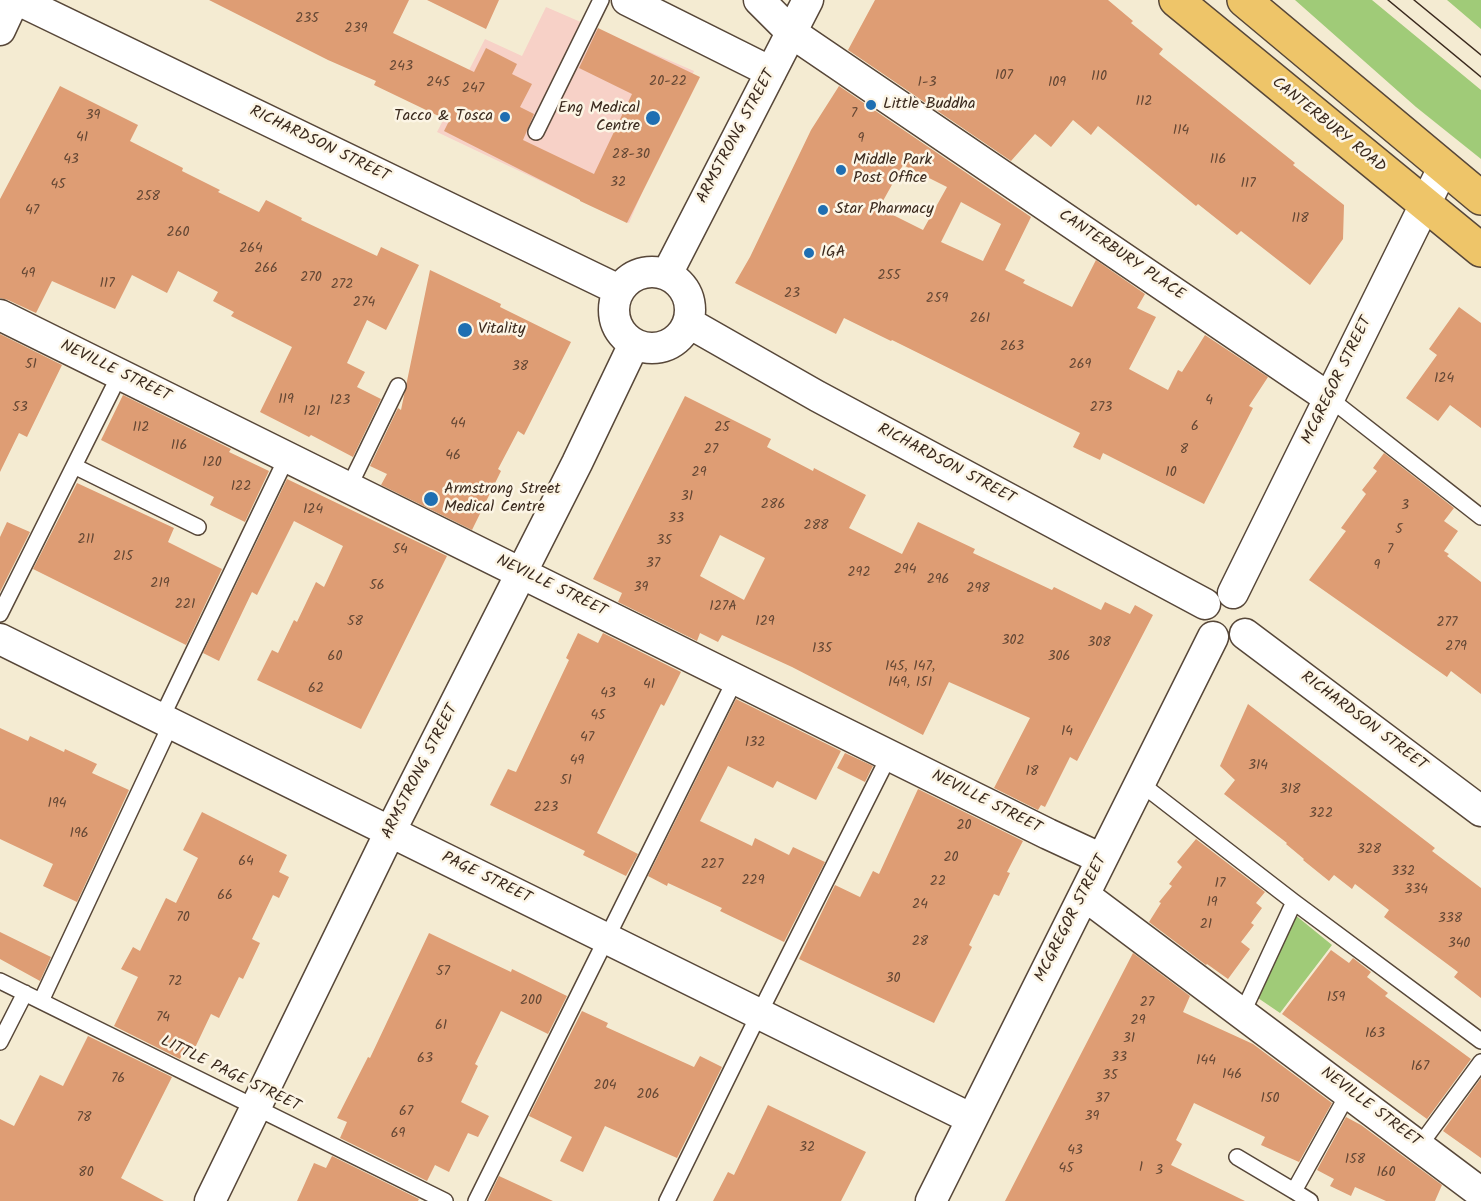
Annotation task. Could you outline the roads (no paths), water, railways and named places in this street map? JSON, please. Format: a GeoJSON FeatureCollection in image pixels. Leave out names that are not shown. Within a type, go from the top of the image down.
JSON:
{"type":"FeatureCollection","features":[{"type":"Feature","properties":{"kind":"main road","name":"CANTERBURY ROAD"},"geometry":{"type":"LineString","coordinates":[[1176,0],[1481,250]]}},
{"type":"Feature","properties":{"kind":"main road"},"geometry":{"type":"LineString","coordinates":[[1244,0],[1481,198]]}},
{"type":"Feature","properties":{"kind":"street"},"geometry":{"type":"LineString","coordinates":[[0,30],[16,0]]}},
{"type":"Feature","properties":{"kind":"street","name":"RICHARDSON STREET"},"geometry":{"type":"LineString","coordinates":[[16,0],[619,290]]}},
{"type":"Feature","properties":{"kind":"street"},"geometry":{"type":"LineString","coordinates":[[627,0],[771,72]]}},
{"type":"Feature","properties":{"kind":"street","name":"CANTERBURY PLACE"},"geometry":{"type":"LineString","coordinates":[[759,0],[792,33],[1329,398]]}},
{"type":"Feature","properties":{"kind":"street","name":"ARMSTRONG STREET"},"geometry":{"type":"LineString","coordinates":[[667,274],[808,0]]}},
{"type":"Feature","properties":{"kind":"street","name":"MCGREGOR STREET"},"geometry":{"type":"LineString","coordinates":[[1233,593],[1443,168]]}},
{"type":"Feature","properties":{"kind":"street"},"geometry":{"type":"LineString","coordinates":[[645,272],[667,274],[677,280],[690,300],[689,323],[682,335],[672,343],[660,348],[646,348],[624,337],[617,327],[614,315],[614,302],[619,290],[635,276],[645,272]]}},
{"type":"Feature","properties":{"kind":"street","name":"NEVILLE STREET"},"geometry":{"type":"LineString","coordinates":[[0,315],[1102,859]]}},
{"type":"Feature","properties":{"kind":"street","name":"RICHARDSON STREET"},"geometry":{"type":"LineString","coordinates":[[689,323],[818,396],[1205,604]]}},
{"type":"Feature","properties":{"kind":"street","name":"ARMSTRONG STREET"},"geometry":{"type":"LineString","coordinates":[[210,1201],[390,832],[522,573],[634,344]]}},
{"type":"Feature","properties":{"kind":"street"},"geometry":{"type":"LineString","coordinates":[[1233,593],[1240,596],[1250,610],[1251,622],[1245,634],[1230,641],[1222,641],[1206,632],[1202,620],[1205,604],[1216,594],[1233,593]]}},
{"type":"Feature","properties":{"kind":"street","name":"RICHARDSON STREET"},"geometry":{"type":"LineString","coordinates":[[1245,634],[1481,811]]}},
{"type":"Feature","properties":{"kind":"street","name":"MCGREGOR STREET"},"geometry":{"type":"LineString","coordinates":[[931,1201],[1213,637]]}},
{"type":"Feature","properties":{"kind":"street","name":"PAGE STREET"},"geometry":{"type":"LineString","coordinates":[[0,639],[972,1119]]}},
{"type":"Feature","properties":{"kind":"street","name":"NEVILLE STREET"},"geometry":{"type":"LineString","coordinates":[[1084,895],[1481,1193]]}},
{"type":"Feature","properties":{"kind":"lane"},"geometry":{"type":"LineString","coordinates":[[536,132],[601,0]]}},
{"type":"Feature","properties":{"kind":"lane"},"geometry":{"type":"LineString","coordinates":[[0,614],[120,374]]}},
{"type":"Feature","properties":{"kind":"lane"},"geometry":{"type":"LineString","coordinates":[[348,487],[398,386]]}},
{"type":"Feature","properties":{"kind":"lane","name":"CANTERBURY PLACE"},"geometry":{"type":"LineString","coordinates":[[1329,398],[1481,517]]}},
{"type":"Feature","properties":{"kind":"lane"},"geometry":{"type":"LineString","coordinates":[[41,1001],[287,457]]}},
{"type":"Feature","properties":{"kind":"lane"},"geometry":{"type":"LineString","coordinates":[[74,466],[198,527]]}},
{"type":"Feature","properties":{"kind":"lane"},"geometry":{"type":"LineString","coordinates":[[476,1201],[736,678]]}},
{"type":"Feature","properties":{"kind":"lane"},"geometry":{"type":"LineString","coordinates":[[667,1201],[890,754]]}},
{"type":"Feature","properties":{"kind":"lane"},"geometry":{"type":"LineString","coordinates":[[1140,783],[1294,902],[1481,1041]]}},
{"type":"Feature","properties":{"kind":"lane"},"geometry":{"type":"LineString","coordinates":[[1242,1014],[1294,902]]}},
{"type":"Feature","properties":{"kind":"lane","name":"LITTLE PAGE STREET"},"geometry":{"type":"LineString","coordinates":[[0,981],[445,1201]]}},
{"type":"Feature","properties":{"kind":"lane"},"geometry":{"type":"LineString","coordinates":[[0,1042],[25,993]]}},
{"type":"Feature","properties":{"kind":"lane"},"geometry":{"type":"LineString","coordinates":[[1420,1145],[1481,1062]]}},
{"type":"Feature","properties":{"kind":"lane"},"geometry":{"type":"LineString","coordinates":[[1294,1191],[1349,1092]]}},
{"type":"Feature","properties":{"kind":"lane"},"geometry":{"type":"LineString","coordinates":[[1237,1157],[1310,1201]]}},
{"type":"Feature","properties":{"kind":"tram line"},"geometry":{"type":"LineString","coordinates":[[1388,0],[1481,77]]}},
{"type":"Feature","properties":{"kind":"tram line"},"geometry":{"type":"LineString","coordinates":[[1414,0],[1481,55]]}},
{"type":"Feature","properties":{"kind":"place","name":"Little Buddha"},"geometry":{"type":"Point","coordinates":[871,105]}},
{"type":"Feature","properties":{"kind":"place","name":"Tacco & Tosca"},"geometry":{"type":"Point","coordinates":[505,117]}},
{"type":"Feature","properties":{"kind":"place","name":"Eng Medical Centre"},"geometry":{"type":"Point","coordinates":[653,118]}},
{"type":"Feature","properties":{"kind":"place","name":"Middle Park Post Office"},"geometry":{"type":"Point","coordinates":[841,170]}},
{"type":"Feature","properties":{"kind":"place","name":"Star Pharmacy"},"geometry":{"type":"Point","coordinates":[823,210]}},
{"type":"Feature","properties":{"kind":"place","name":"IGA"},"geometry":{"type":"Point","coordinates":[809,253]}},
{"type":"Feature","properties":{"kind":"place","name":"Vitality"},"geometry":{"type":"Point","coordinates":[465,330]}},
{"type":"Feature","properties":{"kind":"place","name":"Armstrong Street Medical Centre"},"geometry":{"type":"Point","coordinates":[431,499]}}]}
